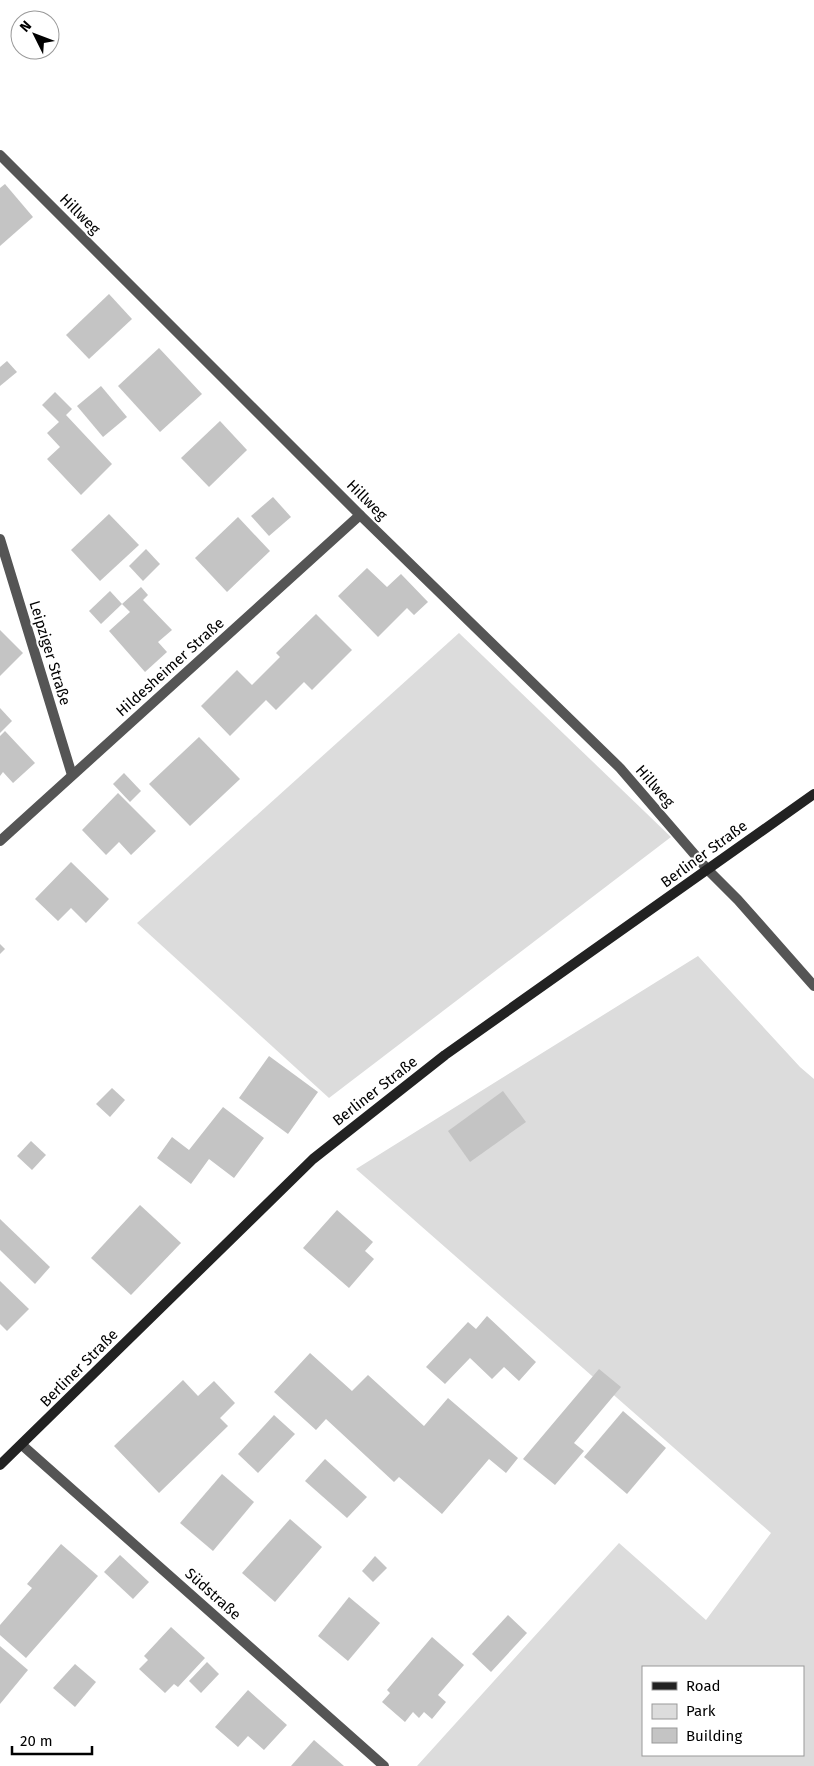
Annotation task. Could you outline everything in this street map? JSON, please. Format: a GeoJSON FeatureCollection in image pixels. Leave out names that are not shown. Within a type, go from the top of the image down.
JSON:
{"type":"FeatureCollection","features":[{"type":"Feature","properties":{"kind":"main road","name":"Berliner Straße"},"geometry":{"type":"LineString","coordinates":[[0,1465],[313,1159],[445,1055],[814,794]]}},
{"type":"Feature","properties":{"kind":"street","name":"Hillweg"},"geometry":{"type":"LineString","coordinates":[[0,155],[360,515],[620,768],[708,870],[738,900],[814,986]]}},
{"type":"Feature","properties":{"kind":"street","name":"Hildesheimer Straße"},"geometry":{"type":"LineString","coordinates":[[0,841],[360,515]]}},
{"type":"Feature","properties":{"kind":"street","name":"Leipziger Straße"},"geometry":{"type":"LineString","coordinates":[[0,539],[72,775]]}},
{"type":"Feature","properties":{"kind":"street","name":"Südstraße"},"geometry":{"type":"LineString","coordinates":[[22,1445],[384,1766]]}},
{"type":"Feature","properties":{"kind":"green space"},"geometry":{"type":"Polygon","coordinates":[[[459,633],[671,837],[329,1098],[137,923],[459,633]]]}},
{"type":"Feature","properties":{"kind":"green space"},"geometry":{"type":"Polygon","coordinates":[[[698,956],[800,1067],[814,1079],[814,1766],[417,1766],[619,1543],[706,1620],[771,1533],[356,1169],[698,956]]]}},
{"type":"Feature","properties":{"kind":"building"},"geometry":{"type":"Polygon","coordinates":[[[5,184],[33,217],[0,246],[0,188],[5,184]]]}},
{"type":"Feature","properties":{"kind":"building"},"geometry":{"type":"Polygon","coordinates":[[[109,294],[132,319],[89,359],[66,335],[109,294]]]}},
{"type":"Feature","properties":{"kind":"building"},"geometry":{"type":"Polygon","coordinates":[[[159,348],[202,394],[160,432],[118,386],[159,348]]]}},
{"type":"Feature","properties":{"kind":"building"},"geometry":{"type":"Polygon","coordinates":[[[7,361],[17,372],[0,386],[0,367],[7,361]]]}},
{"type":"Feature","properties":{"kind":"building"},"geometry":{"type":"Polygon","coordinates":[[[101,386],[127,417],[103,437],[77,406],[101,386]]]}},
{"type":"Feature","properties":{"kind":"building"},"geometry":{"type":"Polygon","coordinates":[[[55,392],[72,409],[66,415],[112,464],[81,495],[47,459],[60,447],[47,433],[59,422],[42,405],[55,392]]]}},
{"type":"Feature","properties":{"kind":"building"},"geometry":{"type":"Polygon","coordinates":[[[220,421],[247,450],[209,487],[181,458],[220,421]]]}},
{"type":"Feature","properties":{"kind":"building"},"geometry":{"type":"Polygon","coordinates":[[[273,497],[291,517],[269,536],[251,516],[273,497]]]}},
{"type":"Feature","properties":{"kind":"building"},"geometry":{"type":"Polygon","coordinates":[[[109,514],[139,545],[100,581],[71,550],[109,514]]]}},
{"type":"Feature","properties":{"kind":"building"},"geometry":{"type":"Polygon","coordinates":[[[238,517],[270,551],[227,592],[195,558],[238,517]]]}},
{"type":"Feature","properties":{"kind":"building"},"geometry":{"type":"Polygon","coordinates":[[[146,549],[160,564],[143,581],[129,566],[146,549]]]}},
{"type":"Feature","properties":{"kind":"building"},"geometry":{"type":"Polygon","coordinates":[[[367,568],[387,587],[401,574],[428,602],[414,615],[407,608],[378,637],[338,596],[367,568]]]}},
{"type":"Feature","properties":{"kind":"building"},"geometry":{"type":"Polygon","coordinates":[[[141,587],[148,595],[143,600],[172,630],[158,642],[167,652],[145,672],[109,631],[130,612],[122,604],[141,587]]]}},
{"type":"Feature","properties":{"kind":"building"},"geometry":{"type":"Polygon","coordinates":[[[110,591],[122,604],[101,624],[89,611],[110,591]]]}},
{"type":"Feature","properties":{"kind":"building"},"geometry":{"type":"Polygon","coordinates":[[[316,614],[352,650],[312,690],[304,682],[276,710],[266,700],[230,736],[201,706],[237,670],[252,685],[280,657],[276,653],[316,614]]]}},
{"type":"Feature","properties":{"kind":"building"},"geometry":{"type":"Polygon","coordinates":[[[0,630],[23,653],[0,676],[0,630]]]}},
{"type":"Feature","properties":{"kind":"building"},"geometry":{"type":"Polygon","coordinates":[[[0,708],[12,721],[0,733],[0,708]]]}},
{"type":"Feature","properties":{"kind":"building"},"geometry":{"type":"Polygon","coordinates":[[[5,731],[35,763],[13,783],[3,772],[0,776],[0,736],[5,731]]]}},
{"type":"Feature","properties":{"kind":"building"},"geometry":{"type":"Polygon","coordinates":[[[199,737],[240,779],[190,826],[149,784],[199,737]]]}},
{"type":"Feature","properties":{"kind":"building"},"geometry":{"type":"Polygon","coordinates":[[[124,773],[141,791],[130,802],[113,784],[124,773]]]}},
{"type":"Feature","properties":{"kind":"building"},"geometry":{"type":"Polygon","coordinates":[[[118,793],[156,831],[131,855],[119,842],[106,855],[82,830],[118,793]]]}},
{"type":"Feature","properties":{"kind":"building"},"geometry":{"type":"Polygon","coordinates":[[[71,862],[109,899],[86,923],[71,908],[58,921],[35,899],[71,862]]]}},
{"type":"Feature","properties":{"kind":"building"},"geometry":{"type":"Polygon","coordinates":[[[0,944],[5,949],[0,954],[0,944]]]}},
{"type":"Feature","properties":{"kind":"building"},"geometry":{"type":"Polygon","coordinates":[[[269,1056],[318,1092],[288,1134],[239,1098],[269,1056]]]}},
{"type":"Feature","properties":{"kind":"building"},"geometry":{"type":"Polygon","coordinates":[[[112,1088],[125,1100],[110,1117],[96,1104],[112,1088]]]}},
{"type":"Feature","properties":{"kind":"building"},"geometry":{"type":"Polygon","coordinates":[[[503,1091],[526,1122],[470,1162],[448,1131],[503,1091]]]}},
{"type":"Feature","properties":{"kind":"building"},"geometry":{"type":"Polygon","coordinates":[[[223,1107],[264,1138],[234,1178],[209,1159],[191,1184],[157,1158],[172,1137],[189,1150],[223,1107]]]}},
{"type":"Feature","properties":{"kind":"building"},"geometry":{"type":"Polygon","coordinates":[[[31,1141],[46,1155],[32,1170],[17,1156],[31,1141]]]}},
{"type":"Feature","properties":{"kind":"building"},"geometry":{"type":"Polygon","coordinates":[[[140,1205],[181,1243],[131,1295],[91,1258],[140,1205]]]}},
{"type":"Feature","properties":{"kind":"building"},"geometry":{"type":"Polygon","coordinates":[[[337,1210],[373,1242],[365,1251],[374,1259],[349,1288],[303,1248],[337,1210]]]}},
{"type":"Feature","properties":{"kind":"building"},"geometry":{"type":"Polygon","coordinates":[[[0,1219],[50,1267],[35,1284],[0,1250],[0,1219]]]}},
{"type":"Feature","properties":{"kind":"building"},"geometry":{"type":"Polygon","coordinates":[[[0,1281],[29,1309],[7,1331],[0,1324],[0,1281]]]}},
{"type":"Feature","properties":{"kind":"building"},"geometry":{"type":"Polygon","coordinates":[[[487,1316],[536,1362],[519,1381],[504,1367],[492,1379],[470,1358],[445,1384],[426,1367],[468,1322],[476,1329],[487,1316]]]}},
{"type":"Feature","properties":{"kind":"building"},"geometry":{"type":"Polygon","coordinates":[[[310,1353],[352,1391],[368,1375],[424,1426],[448,1398],[518,1458],[506,1473],[489,1459],[442,1514],[399,1477],[394,1482],[326,1419],[316,1430],[274,1392],[310,1353]]]}},
{"type":"Feature","properties":{"kind":"building"},"geometry":{"type":"Polygon","coordinates":[[[599,1369],[621,1387],[574,1443],[584,1451],[555,1485],[523,1459],[599,1369]]]}},
{"type":"Feature","properties":{"kind":"building"},"geometry":{"type":"Polygon","coordinates":[[[183,1380],[198,1396],[214,1381],[235,1403],[220,1418],[228,1426],[159,1493],[114,1446],[183,1380]]]}},
{"type":"Feature","properties":{"kind":"building"},"geometry":{"type":"Polygon","coordinates":[[[623,1411],[666,1448],[627,1494],[584,1457],[623,1411]]]}},
{"type":"Feature","properties":{"kind":"building"},"geometry":{"type":"Polygon","coordinates":[[[274,1415],[295,1434],[258,1473],[238,1454],[274,1415]]]}},
{"type":"Feature","properties":{"kind":"building"},"geometry":{"type":"Polygon","coordinates":[[[325,1459],[367,1497],[347,1518],[305,1481],[325,1459]]]}},
{"type":"Feature","properties":{"kind":"building"},"geometry":{"type":"Polygon","coordinates":[[[222,1474],[254,1502],[213,1551],[180,1523],[222,1474]]]}},
{"type":"Feature","properties":{"kind":"building"},"geometry":{"type":"Polygon","coordinates":[[[290,1519],[322,1547],[275,1602],[242,1573],[290,1519]]]}},
{"type":"Feature","properties":{"kind":"building"},"geometry":{"type":"Polygon","coordinates":[[[61,1544],[98,1576],[26,1658],[0,1635],[0,1625],[32,1588],[27,1584],[61,1544]]]}},
{"type":"Feature","properties":{"kind":"building"},"geometry":{"type":"Polygon","coordinates":[[[120,1555],[149,1582],[133,1599],[104,1572],[120,1555]]]}},
{"type":"Feature","properties":{"kind":"building"},"geometry":{"type":"Polygon","coordinates":[[[375,1556],[387,1568],[373,1582],[362,1571],[375,1556]]]}},
{"type":"Feature","properties":{"kind":"building"},"geometry":{"type":"Polygon","coordinates":[[[349,1597],[380,1623],[348,1661],[318,1636],[349,1597]]]}},
{"type":"Feature","properties":{"kind":"building"},"geometry":{"type":"Polygon","coordinates":[[[508,1615],[527,1633],[491,1672],[472,1654],[508,1615]]]}},
{"type":"Feature","properties":{"kind":"building"},"geometry":{"type":"Polygon","coordinates":[[[171,1627],[205,1658],[178,1687],[174,1684],[165,1693],[139,1669],[148,1660],[144,1656],[171,1627]]]}},
{"type":"Feature","properties":{"kind":"building"},"geometry":{"type":"Polygon","coordinates":[[[432,1637],[464,1665],[438,1695],[446,1702],[432,1719],[424,1712],[419,1718],[413,1712],[405,1722],[382,1702],[390,1693],[387,1690],[432,1637]]]}},
{"type":"Feature","properties":{"kind":"building"},"geometry":{"type":"Polygon","coordinates":[[[0,1646],[28,1670],[0,1704],[0,1646]]]}},
{"type":"Feature","properties":{"kind":"building"},"geometry":{"type":"Polygon","coordinates":[[[207,1662],[219,1674],[201,1693],[189,1681],[207,1662]]]}},
{"type":"Feature","properties":{"kind":"building"},"geometry":{"type":"Polygon","coordinates":[[[75,1664],[96,1682],[75,1707],[53,1688],[75,1664]]]}},
{"type":"Feature","properties":{"kind":"building"},"geometry":{"type":"Polygon","coordinates":[[[248,1690],[287,1725],[264,1750],[248,1736],[238,1747],[215,1727],[248,1690]]]}},
{"type":"Feature","properties":{"kind":"building"},"geometry":{"type":"Polygon","coordinates":[[[314,1740],[344,1766],[291,1766],[314,1740]]]}}]}
